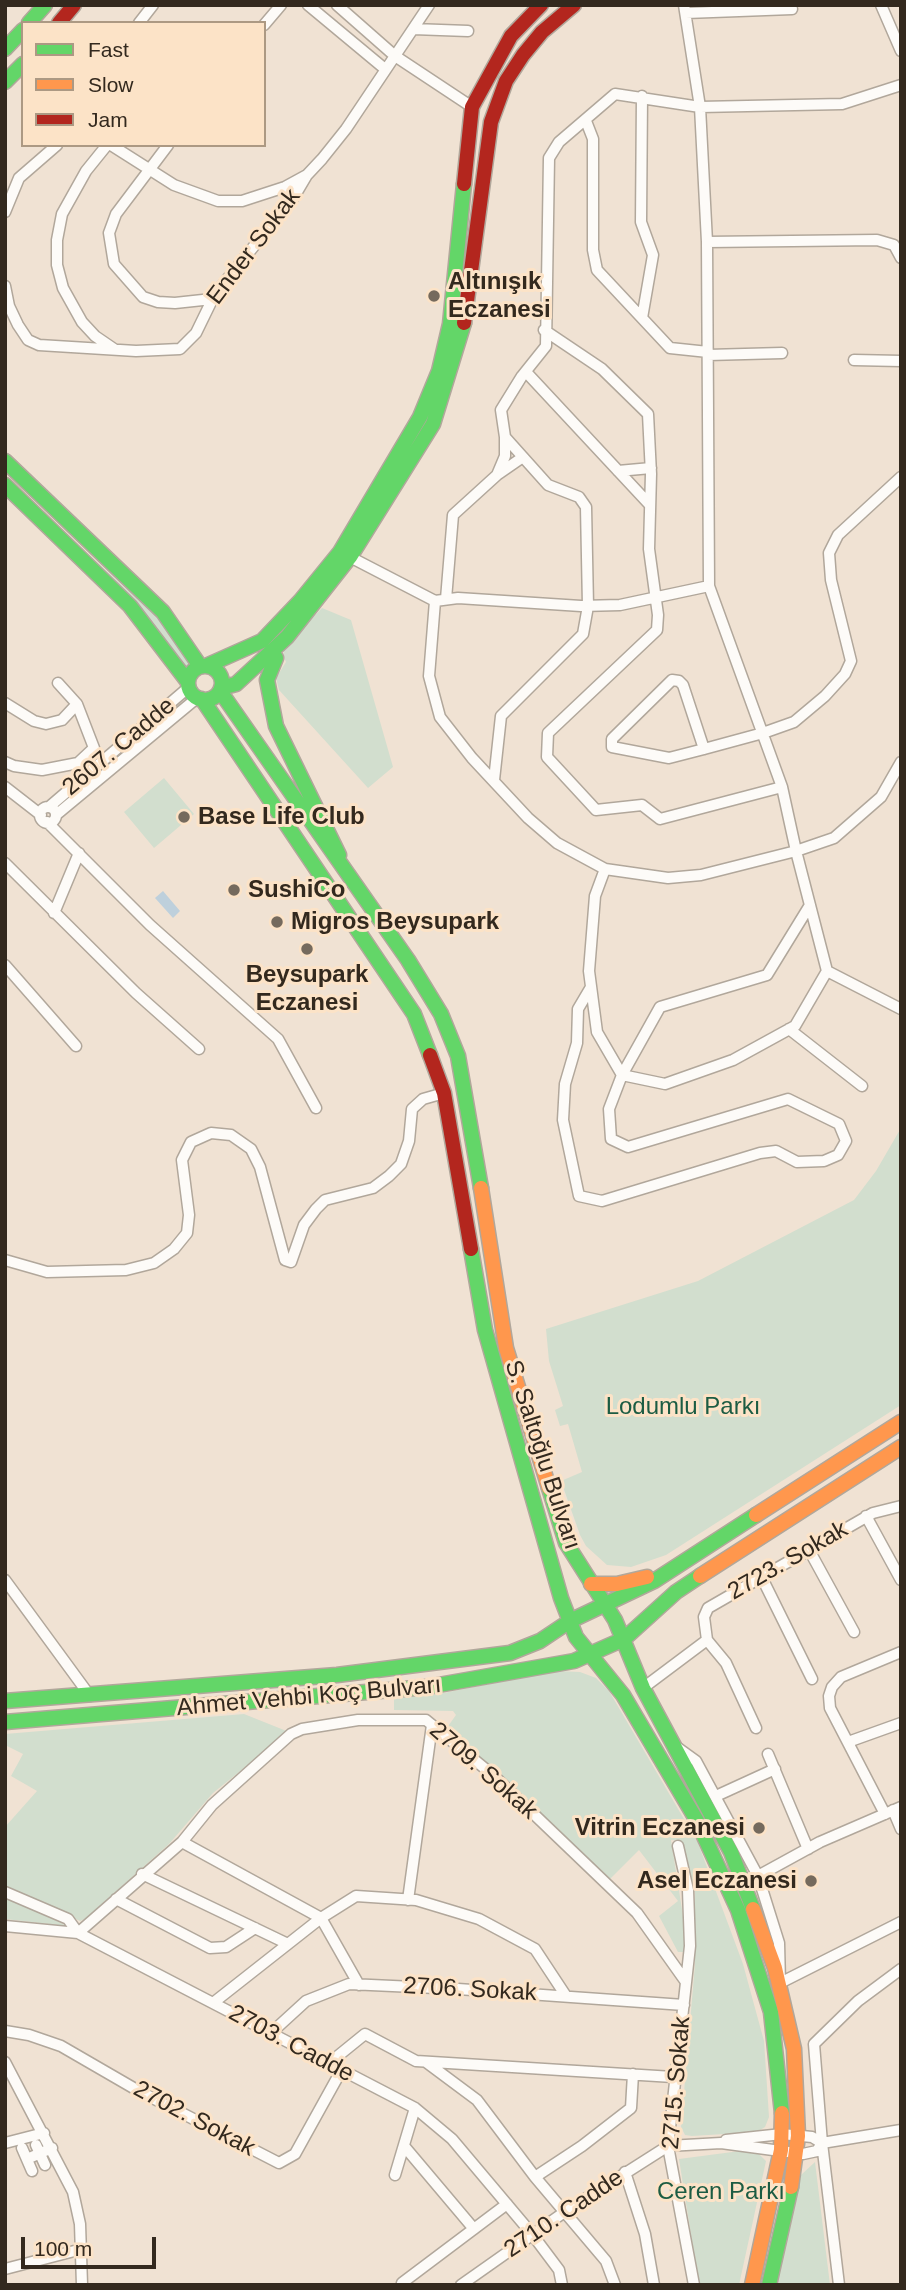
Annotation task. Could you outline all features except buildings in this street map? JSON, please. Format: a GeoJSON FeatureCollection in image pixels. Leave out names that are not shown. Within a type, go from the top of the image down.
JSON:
{"type":"FeatureCollection","features":[{"type":"Feature","properties":{"kind":"main road"},"geometry":{"type":"LineString","coordinates":[[31,21],[45,5]]}},
{"type":"Feature","properties":{"kind":"main road"},"geometry":{"type":"LineString","coordinates":[[61,21],[74,5]]}},
{"type":"Feature","properties":{"kind":"main road"},"geometry":{"type":"LineString","coordinates":[[541,5],[511,36],[472,107],[454,302],[439,371],[420,417],[345,555],[267,638],[192,672],[194,692],[212,698],[220,690],[236,684],[272,651],[345,555],[433,424],[450,374],[470,290],[485,151],[491,122],[506,81],[542,32],[574,5]]}},
{"type":"Feature","properties":{"kind":"main road"},"geometry":{"type":"LineString","coordinates":[[5,49],[21,32]]}},
{"type":"Feature","properties":{"kind":"main road","name":"S. Saltoğlu Bulvarı"},"geometry":{"type":"LineString","coordinates":[[5,461],[163,612],[203,666],[220,674],[220,690],[408,960],[441,1014],[458,1056],[506,1348],[566,1543],[606,1604],[624,1639],[643,1688],[678,1748],[731,1852],[780,1983],[794,2049],[798,2136],[769,2285]]}},
{"type":"Feature","properties":{"kind":"main road","name":"S. Saltoğlu Bulvarı"},"geometry":{"type":"LineString","coordinates":[[5,485],[130,606],[194,692],[414,1014],[444,1093],[485,1330],[546,1549],[570,1621],[576,1637],[629,1704],[696,1819],[729,1888],[762,1983],[775,2031],[780,2069],[782,2134],[752,2285]]}},
{"type":"Feature","properties":{"kind":"main road"},"geometry":{"type":"LineString","coordinates":[[272,651],[275,658],[267,680],[276,726],[330,831],[347,876]]}},
{"type":"Feature","properties":{"kind":"main road"},"geometry":{"type":"LineString","coordinates":[[591,1584],[632,1582],[669,1571],[901,1422]]}},
{"type":"Feature","properties":{"kind":"main road","name":"Ahmet Vehbi Koç Bulvarı"},"geometry":{"type":"LineString","coordinates":[[5,1722],[427,1687],[481,1680],[591,1655],[624,1639],[676,1592],[901,1447]]}},
{"type":"Feature","properties":{"kind":"main road","name":"Ahmet Vehbi Koç Bulvarı"},"geometry":{"type":"LineString","coordinates":[[5,1702],[337,1675],[485,1658],[529,1646],[570,1621],[669,1571]]}},
{"type":"Feature","properties":{"kind":"street"},"geometry":{"type":"LineString","coordinates":[[141,21],[153,5]]}},
{"type":"Feature","properties":{"kind":"street"},"geometry":{"type":"LineString","coordinates":[[266,23],[281,5]]}},
{"type":"Feature","properties":{"kind":"street"},"geometry":{"type":"LineString","coordinates":[[308,5],[385,69]]}},
{"type":"Feature","properties":{"kind":"street"},"geometry":{"type":"LineString","coordinates":[[337,5],[395,56],[472,107]]}},
{"type":"Feature","properties":{"kind":"street","name":"Ender Sokak"},"geometry":{"type":"LineString","coordinates":[[5,286],[9,306],[28,340],[39,345],[180,349],[196,333],[212,299],[294,197],[307,175],[346,129],[429,5]]}},
{"type":"Feature","properties":{"kind":"street"},"geometry":{"type":"LineString","coordinates":[[881,5],[901,51]]}},
{"type":"Feature","properties":{"kind":"street"},"geometry":{"type":"LineString","coordinates":[[605,869],[595,896],[589,971],[597,1032],[622,1075],[665,1084],[733,1060],[795,1026],[827,971],[782,787],[709,586],[707,242],[699,107],[685,9],[792,9]]}},
{"type":"Feature","properties":{"kind":"street"},"geometry":{"type":"LineString","coordinates":[[413,29],[467,31]]}},
{"type":"Feature","properties":{"kind":"street"},"geometry":{"type":"LineString","coordinates":[[497,475],[505,456],[502,410],[546,346],[544,330],[549,158],[559,142],[615,94],[642,96],[699,107],[842,104],[901,85]]}},
{"type":"Feature","properties":{"kind":"street"},"geometry":{"type":"LineString","coordinates":[[642,96],[641,222],[653,255],[642,318]]}},
{"type":"Feature","properties":{"kind":"street"},"geometry":{"type":"LineString","coordinates":[[586,121],[593,139],[593,250],[597,270],[670,348],[708,354],[782,353]]}},
{"type":"Feature","properties":{"kind":"street"},"geometry":{"type":"LineString","coordinates":[[5,212],[19,178],[55,147]]}},
{"type":"Feature","properties":{"kind":"street"},"geometry":{"type":"LineString","coordinates":[[107,147],[86,171],[62,214],[57,240],[57,265],[63,289],[82,322],[94,336],[114,349]]}},
{"type":"Feature","properties":{"kind":"street"},"geometry":{"type":"LineString","coordinates":[[112,147],[174,186],[218,201],[242,201],[285,187],[307,175]]}},
{"type":"Feature","properties":{"kind":"street"},"geometry":{"type":"LineString","coordinates":[[166,147],[147,169],[116,214],[109,233],[114,264],[131,286],[150,299],[175,303],[212,299]]}},
{"type":"Feature","properties":{"kind":"street"},"geometry":{"type":"LineString","coordinates":[[707,242],[877,240],[894,245],[901,258]]}},
{"type":"Feature","properties":{"kind":"street"},"geometry":{"type":"LineString","coordinates":[[544,330],[602,369],[648,414],[651,468],[649,549],[657,630],[548,733],[547,757],[596,810],[642,805],[660,819],[782,787]]}},
{"type":"Feature","properties":{"kind":"street"},"geometry":{"type":"LineString","coordinates":[[854,360],[901,361]]}},
{"type":"Feature","properties":{"kind":"street"},"geometry":{"type":"LineString","coordinates":[[526,372],[650,505]]}},
{"type":"Feature","properties":{"kind":"street"},"geometry":{"type":"LineString","coordinates":[[494,780],[501,716],[583,634],[588,606],[586,507],[579,496],[548,485],[505,438]]}},
{"type":"Feature","properties":{"kind":"street"},"geometry":{"type":"LineString","coordinates":[[523,457],[497,475],[453,515],[429,676],[435,704],[447,729],[528,818],[557,843],[605,869],[668,878],[701,875],[796,851],[834,838],[881,797],[901,762]]}},
{"type":"Feature","properties":{"kind":"street"},"geometry":{"type":"LineString","coordinates":[[618,471],[651,468]]}},
{"type":"Feature","properties":{"kind":"street"},"geometry":{"type":"LineString","coordinates":[[704,749],[679,681],[672,680],[612,739],[612,747],[669,758],[704,749],[763,733],[794,722],[845,674],[851,660],[831,580],[829,553],[838,536],[901,477]]}},
{"type":"Feature","properties":{"kind":"street"},"geometry":{"type":"LineString","coordinates":[[345,555],[441,600],[620,605],[709,586]]}},
{"type":"Feature","properties":{"kind":"street"},"geometry":{"type":"LineString","coordinates":[[5,761],[14,766],[42,771],[78,763],[93,748],[78,704],[58,683]]}},
{"type":"Feature","properties":{"kind":"street","name":"2607. Cadde"},"geometry":{"type":"LineString","coordinates":[[48,814],[133,735],[194,692]]}},
{"type":"Feature","properties":{"kind":"street","name":"2607. Cadde"},"geometry":{"type":"LineString","coordinates":[[48,814],[141,744],[194,692]]}},
{"type":"Feature","properties":{"kind":"street"},"geometry":{"type":"LineString","coordinates":[[5,703],[34,721],[46,724],[62,720],[78,704]]}},
{"type":"Feature","properties":{"kind":"street"},"geometry":{"type":"LineString","coordinates":[[133,735],[141,744]]}},
{"type":"Feature","properties":{"kind":"street"},"geometry":{"type":"LineString","coordinates":[[5,787],[28,803],[38,803],[79,853],[150,925],[278,1040],[316,1108]]}},
{"type":"Feature","properties":{"kind":"street"},"geometry":{"type":"LineString","coordinates":[[54,913],[79,853]]}},
{"type":"Feature","properties":{"kind":"street"},"geometry":{"type":"LineString","coordinates":[[5,863],[54,913],[199,1049]]}},
{"type":"Feature","properties":{"kind":"street"},"geometry":{"type":"LineString","coordinates":[[591,987],[578,1009],[577,1043],[565,1084],[563,1120],[579,1196],[602,1201],[760,1153],[776,1151],[797,1162],[824,1161],[838,1155],[846,1141],[839,1125],[788,1099],[628,1147],[611,1139],[609,1109],[622,1075],[660,1007],[767,975],[810,905]]}},
{"type":"Feature","properties":{"kind":"street"},"geometry":{"type":"LineString","coordinates":[[5,965],[75,1046]]}},
{"type":"Feature","properties":{"kind":"street"},"geometry":{"type":"LineString","coordinates":[[827,971],[901,1009]]}},
{"type":"Feature","properties":{"kind":"street"},"geometry":{"type":"LineString","coordinates":[[789,1029],[862,1086]]}},
{"type":"Feature","properties":{"kind":"street"},"geometry":{"type":"LineString","coordinates":[[5,1260],[47,1272],[127,1270],[154,1263],[174,1249],[187,1233],[189,1215],[182,1160],[191,1142],[211,1133],[231,1135],[251,1149],[260,1167],[285,1260],[292,1262],[303,1225],[316,1209],[326,1200],[373,1188],[389,1176],[401,1164],[409,1141],[412,1109],[423,1099],[444,1093]]}},
{"type":"Feature","properties":{"kind":"street","name":"2723. Sokak"},"geometry":{"type":"LineString","coordinates":[[707,1640],[704,1617],[708,1608],[866,1516],[901,1506]]}},
{"type":"Feature","properties":{"kind":"street"},"geometry":{"type":"LineString","coordinates":[[866,1516],[901,1580]]}},
{"type":"Feature","properties":{"kind":"street"},"geometry":{"type":"LineString","coordinates":[[808,1548],[854,1632]]}},
{"type":"Feature","properties":{"kind":"street"},"geometry":{"type":"LineString","coordinates":[[761,1576],[812,1679]]}},
{"type":"Feature","properties":{"kind":"street"},"geometry":{"type":"LineString","coordinates":[[5,1580],[90,1696]]}},
{"type":"Feature","properties":{"kind":"street"},"geometry":{"type":"LineString","coordinates":[[643,1688],[707,1640],[726,1663],[756,1728]]}},
{"type":"Feature","properties":{"kind":"street"},"geometry":{"type":"LineString","coordinates":[[901,1652],[841,1677],[830,1691],[830,1708],[848,1742],[893,1810],[901,1829]]}},
{"type":"Feature","properties":{"kind":"street","name":"2709. Sokak"},"geometry":{"type":"LineString","coordinates":[[78,1933],[142,1874],[182,1842],[212,1805],[291,1734],[302,1729],[358,1720],[426,1720],[494,1776],[637,1913],[687,1982]]}},
{"type":"Feature","properties":{"kind":"street"},"geometry":{"type":"LineString","coordinates":[[848,1742],[901,1723]]}},
{"type":"Feature","properties":{"kind":"street"},"geometry":{"type":"LineString","coordinates":[[408,1900],[432,1725]]}},
{"type":"Feature","properties":{"kind":"street"},"geometry":{"type":"LineString","coordinates":[[678,1748],[696,1761],[758,1876],[779,1943],[780,1983],[901,1922]]}},
{"type":"Feature","properties":{"kind":"street"},"geometry":{"type":"LineString","coordinates":[[768,1754],[808,1849]]}},
{"type":"Feature","properties":{"kind":"street"},"geometry":{"type":"LineString","coordinates":[[716,1796],[775,1769]]}},
{"type":"Feature","properties":{"kind":"street"},"geometry":{"type":"LineString","coordinates":[[758,1876],[808,1849],[893,1810]]}},
{"type":"Feature","properties":{"kind":"street"},"geometry":{"type":"LineString","coordinates":[[182,1842],[321,1918],[359,1985]]}},
{"type":"Feature","properties":{"kind":"street","name":"2715. Sokak"},"geometry":{"type":"LineString","coordinates":[[678,1846],[691,1917],[687,1982],[673,2077],[668,2146],[694,2285]]}},
{"type":"Feature","properties":{"kind":"street"},"geometry":{"type":"LineString","coordinates":[[142,1874],[288,1944]]}},
{"type":"Feature","properties":{"kind":"street"},"geometry":{"type":"LineString","coordinates":[[5,1892],[68,1919],[78,1933]]}},
{"type":"Feature","properties":{"kind":"street"},"geometry":{"type":"LineString","coordinates":[[213,2003],[321,1918],[356,1896],[408,1900],[479,1919],[535,1949],[566,1996]]}},
{"type":"Feature","properties":{"kind":"street"},"geometry":{"type":"LineString","coordinates":[[116,1899],[210,1948],[226,1947],[255,1928]]}},
{"type":"Feature","properties":{"kind":"street","name":"2703. Cadde"},"geometry":{"type":"LineString","coordinates":[[5,1926],[78,1933],[415,2108],[443,2130],[532,2234],[559,2270],[562,2285]]}},
{"type":"Feature","properties":{"kind":"street"},"geometry":{"type":"LineString","coordinates":[[839,2285],[822,2143],[814,2044],[858,2001],[901,1969]]}},
{"type":"Feature","properties":{"kind":"street","name":"2706. Sokak"},"geometry":{"type":"LineString","coordinates":[[271,2033],[306,2001],[349,1984],[684,2005]]}},
{"type":"Feature","properties":{"kind":"street","name":"2702. Sokak"},"geometry":{"type":"LineString","coordinates":[[5,2031],[29,2035],[61,2046],[137,2090],[279,2163],[295,2154],[341,2071]]}},
{"type":"Feature","properties":{"kind":"street"},"geometry":{"type":"LineString","coordinates":[[328,2064],[365,2034],[416,2061],[673,2077]]}},
{"type":"Feature","properties":{"kind":"street"},"geometry":{"type":"LineString","coordinates":[[5,2062],[52,2148],[77,2202],[82,2249],[82,2285]]}},
{"type":"Feature","properties":{"kind":"street"},"geometry":{"type":"LineString","coordinates":[[425,2062],[477,2100],[536,2177],[606,2261],[615,2285]]}},
{"type":"Feature","properties":{"kind":"street"},"geometry":{"type":"LineString","coordinates":[[536,2177],[631,2108],[633,2074]]}},
{"type":"Feature","properties":{"kind":"street"},"geometry":{"type":"LineString","coordinates":[[395,2175],[415,2108]]}},
{"type":"Feature","properties":{"kind":"street"},"geometry":{"type":"LineString","coordinates":[[721,2143],[796,2153],[813,2152],[822,2143],[901,2130]]}},
{"type":"Feature","properties":{"kind":"street"},"geometry":{"type":"LineString","coordinates":[[5,2143],[44,2133]]}},
{"type":"Feature","properties":{"kind":"street"},"geometry":{"type":"LineString","coordinates":[[668,2146],[721,2143],[782,2134],[815,2137],[822,2143]]}},
{"type":"Feature","properties":{"kind":"street"},"geometry":{"type":"LineString","coordinates":[[404,2146],[474,2229]]}},
{"type":"Feature","properties":{"kind":"street","name":"2710. Cadde"},"geometry":{"type":"LineString","coordinates":[[461,2285],[566,2211],[668,2146]]}},
{"type":"Feature","properties":{"kind":"street"},"geometry":{"type":"LineString","coordinates":[[32,2171],[24,2154],[52,2148]]}},
{"type":"Feature","properties":{"kind":"street"},"geometry":{"type":"LineString","coordinates":[[38,2149],[45,2165]]}},
{"type":"Feature","properties":{"kind":"street"},"geometry":{"type":"LineString","coordinates":[[625,2172],[645,2234],[654,2285]]}},
{"type":"Feature","properties":{"kind":"street"},"geometry":{"type":"LineString","coordinates":[[402,2283],[507,2204]]}},
{"type":"Feature","properties":{"kind":"street"},"geometry":{"type":"LineString","coordinates":[[5,2269],[82,2249]]}},
{"type":"Feature","properties":{"kind":"green space"},"geometry":{"type":"Polygon","coordinates":[[[5,477],[164,624],[192,665],[186,671],[5,483],[5,477]]]}},
{"type":"Feature","properties":{"kind":"green space"},"geometry":{"type":"Polygon","coordinates":[[[322,608],[351,620],[393,767],[368,788],[279,690],[276,678],[286,662],[283,655],[285,646],[322,608]]]}},
{"type":"Feature","properties":{"kind":"green space"},"geometry":{"type":"Polygon","coordinates":[[[164,778],[194,814],[154,848],[124,812],[164,778]]]}},
{"type":"Feature","properties":{"kind":"green space","name":"Lodumlu Parkı"},"geometry":{"type":"Polygon","coordinates":[[[901,1128],[901,1405],[666,1555],[631,1567],[607,1565],[586,1546],[561,1481],[582,1472],[568,1424],[560,1426],[555,1410],[563,1406],[549,1361],[546,1329],[698,1281],[854,1200],[876,1171],[901,1128]]]}},
{"type":"Feature","properties":{"kind":"green space"},"geometry":{"type":"Polygon","coordinates":[[[557,1671],[580,1672],[596,1678],[609,1691],[698,1843],[743,1964],[764,2041],[769,2117],[765,2127],[757,2132],[692,2136],[685,2135],[681,2127],[695,1964],[695,1893],[681,1841],[671,1840],[687,1941],[686,1952],[678,1952],[659,1916],[678,1901],[639,1850],[609,1880],[446,1729],[456,1715],[453,1711],[394,1710],[394,1694],[438,1694],[557,1671]]]}},
{"type":"Feature","properties":{"kind":"green space"},"geometry":{"type":"Polygon","coordinates":[[[244,1714],[289,1732],[213,1793],[169,1844],[85,1919],[80,1921],[5,1885],[5,1827],[37,1791],[11,1776],[23,1754],[5,1745],[5,1734],[244,1714]]]}},
{"type":"Feature","properties":{"kind":"green space"},"geometry":{"type":"Polygon","coordinates":[[[5,1896],[67,1926],[5,1919],[5,1896]]]}},
{"type":"Feature","properties":{"kind":"green space","name":"Ceren Parkı"},"geometry":{"type":"Polygon","coordinates":[[[740,2151],[757,2152],[766,2161],[739,2285],[699,2285],[679,2159],[740,2151]]]}},
{"type":"Feature","properties":{"kind":"green space"},"geometry":{"type":"Polygon","coordinates":[[[815,2162],[830,2285],[777,2285],[801,2175],[815,2162]]]}},
{"type":"Feature","properties":{"kind":"water"},"geometry":{"type":"Polygon","coordinates":[[[163,891],[180,911],[173,918],[155,898],[163,891]]]}},
{"type":"Feature","properties":{"kind":"traffic: fast"},"geometry":{"type":"LineString","coordinates":[[31,21],[45,5]]}},
{"type":"Feature","properties":{"kind":"traffic: fast"},"geometry":{"type":"LineString","coordinates":[[5,49],[21,32]]}},
{"type":"Feature","properties":{"kind":"traffic: fast"},"geometry":{"type":"LineString","coordinates":[[5,82],[21,66]]}},
{"type":"Feature","properties":{"kind":"traffic: fast"},"geometry":{"type":"LineString","coordinates":[[206,666],[262,641],[301,600],[340,552],[420,417],[439,371],[450,324],[464,184]]}},
{"type":"Feature","properties":{"kind":"traffic: fast"},"geometry":{"type":"LineString","coordinates":[[221,688],[236,684],[287,637],[350,557],[433,424],[464,323]]}},
{"type":"Feature","properties":{"kind":"traffic: fast"},"geometry":{"type":"LineString","coordinates":[[5,461],[163,612],[200,666]]}},
{"type":"Feature","properties":{"kind":"traffic: fast"},"geometry":{"type":"LineString","coordinates":[[5,485],[130,606],[188,682]]}},
{"type":"Feature","properties":{"kind":"traffic: fast"},"geometry":{"type":"LineString","coordinates":[[272,651],[276,658],[267,680],[276,726],[339,855]]}},
{"type":"Feature","properties":{"kind":"traffic: fast"},"geometry":{"type":"LineString","coordinates":[[205,666],[217,671],[222,683],[217,695],[205,700],[193,695],[188,683],[193,671],[205,666]]}},
{"type":"Feature","properties":{"kind":"traffic: fast"},"geometry":{"type":"LineString","coordinates":[[220,691],[408,960],[441,1014],[458,1056],[481,1188]]}},
{"type":"Feature","properties":{"kind":"traffic: fast"},"geometry":{"type":"LineString","coordinates":[[202,699],[414,1014],[430,1055]]}},
{"type":"Feature","properties":{"kind":"traffic: fast"},"geometry":{"type":"LineString","coordinates":[[471,1249],[485,1330],[561,1598],[576,1637],[623,1695],[696,1819],[738,1910],[771,2012],[782,2113]]}},
{"type":"Feature","properties":{"kind":"traffic: fast"},"geometry":{"type":"LineString","coordinates":[[549,1488],[566,1543],[615,1620],[643,1688],[731,1852],[753,1909]]}},
{"type":"Feature","properties":{"kind":"traffic: fast"},"geometry":{"type":"LineString","coordinates":[[5,1701],[337,1675],[510,1653],[540,1641],[570,1621],[654,1581],[756,1515]]}},
{"type":"Feature","properties":{"kind":"traffic: fast"},"geometry":{"type":"LineString","coordinates":[[5,1722],[427,1687],[574,1661],[624,1639],[676,1592],[700,1576]]}},
{"type":"Feature","properties":{"kind":"traffic: fast"},"geometry":{"type":"LineString","coordinates":[[769,2285],[791,2187]]}},
{"type":"Feature","properties":{"kind":"traffic: slow"},"geometry":{"type":"LineString","coordinates":[[481,1188],[506,1348],[549,1488]]}},
{"type":"Feature","properties":{"kind":"traffic: slow"},"geometry":{"type":"LineString","coordinates":[[756,1515],[901,1422]]}},
{"type":"Feature","properties":{"kind":"traffic: slow"},"geometry":{"type":"LineString","coordinates":[[700,1576],[901,1447]]}},
{"type":"Feature","properties":{"kind":"traffic: slow"},"geometry":{"type":"LineString","coordinates":[[591,1584],[617,1584],[647,1577]]}},
{"type":"Feature","properties":{"kind":"traffic: slow"},"geometry":{"type":"LineString","coordinates":[[753,1909],[775,1968],[794,2049],[798,2136],[791,2187]]}},
{"type":"Feature","properties":{"kind":"traffic: slow"},"geometry":{"type":"LineString","coordinates":[[752,2285],[781,2150],[782,2113]]}},
{"type":"Feature","properties":{"kind":"traffic: jam"},"geometry":{"type":"LineString","coordinates":[[61,21],[74,5]]}},
{"type":"Feature","properties":{"kind":"traffic: jam"},"geometry":{"type":"LineString","coordinates":[[464,184],[472,107],[511,36],[541,5]]}},
{"type":"Feature","properties":{"kind":"traffic: jam"},"geometry":{"type":"LineString","coordinates":[[464,323],[491,122],[506,81],[523,55],[542,32],[574,5]]}},
{"type":"Feature","properties":{"kind":"traffic: jam"},"geometry":{"type":"LineString","coordinates":[[430,1055],[444,1093],[471,1249]]}},
{"type":"Feature","properties":{"kind":"place","name":"Altınışık Eczanesi"},"geometry":{"type":"Point","coordinates":[434,296]}},
{"type":"Feature","properties":{"kind":"place","name":"Base Life Club"},"geometry":{"type":"Point","coordinates":[184,817]}},
{"type":"Feature","properties":{"kind":"place","name":"SushiCo"},"geometry":{"type":"Point","coordinates":[234,890]}},
{"type":"Feature","properties":{"kind":"place","name":"Migros Beysupark"},"geometry":{"type":"Point","coordinates":[277,922]}},
{"type":"Feature","properties":{"kind":"place","name":"Beysupark Eczanesi"},"geometry":{"type":"Point","coordinates":[307,949]}},
{"type":"Feature","properties":{"kind":"place","name":"Vitrin Eczanesi"},"geometry":{"type":"Point","coordinates":[759,1828]}},
{"type":"Feature","properties":{"kind":"place","name":"Asel Eczanesi"},"geometry":{"type":"Point","coordinates":[811,1881]}}]}
